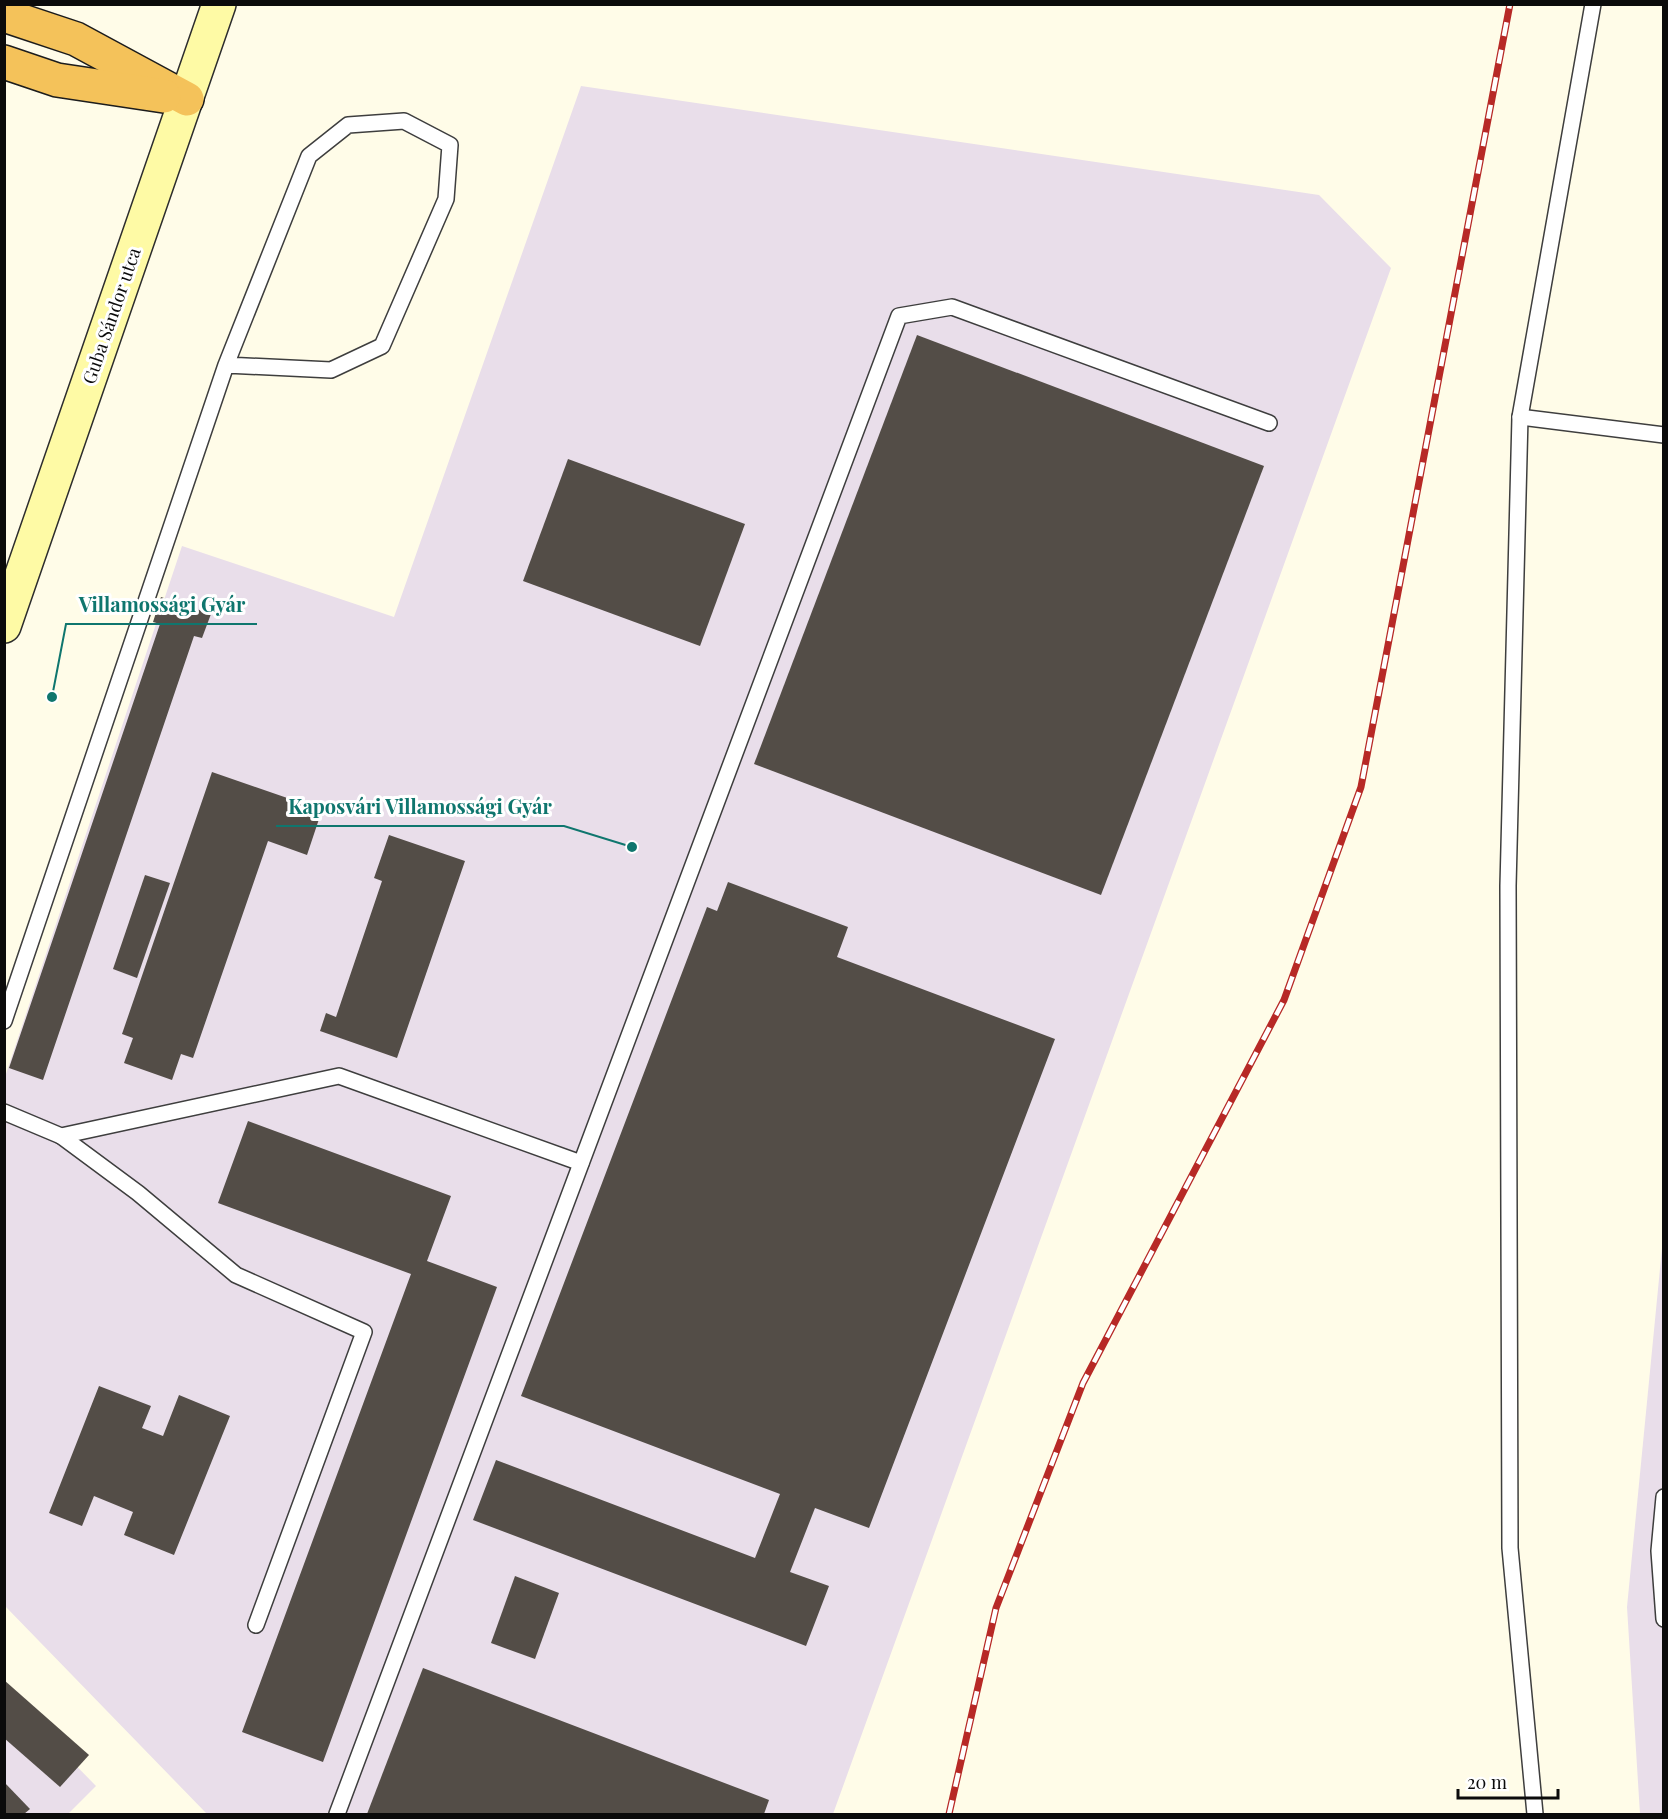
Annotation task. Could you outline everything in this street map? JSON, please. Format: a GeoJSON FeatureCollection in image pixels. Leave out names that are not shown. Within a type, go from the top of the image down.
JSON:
{"type":"FeatureCollection","features":[{"type":"Feature","properties":{"kind":"highway"},"geometry":{"type":"LineString","coordinates":[[4,15],[76,39],[187,99]]}},
{"type":"Feature","properties":{"kind":"highway"},"geometry":{"type":"LineString","coordinates":[[4,62],[57,80],[187,99]]}},
{"type":"Feature","properties":{"kind":"main road","name":"Guba Sándor utca"},"geometry":{"type":"LineString","coordinates":[[4,626],[219,4]]}},
{"type":"Feature","properties":{"kind":"lane"},"geometry":{"type":"LineString","coordinates":[[1534,1815],[1510,1548],[1508,886],[1520,417],[1593,4]]}},
{"type":"Feature","properties":{"kind":"lane"},"geometry":{"type":"LineString","coordinates":[[4,1021],[226,365],[309,156],[348,125],[370,123],[404,121],[450,145],[446,199],[382,346],[331,370],[226,365]]}},
{"type":"Feature","properties":{"kind":"lane"},"geometry":{"type":"LineString","coordinates":[[337,1815],[899,316],[952,307],[1269,423]]}},
{"type":"Feature","properties":{"kind":"lane"},"geometry":{"type":"LineString","coordinates":[[1520,417],[1664,435]]}},
{"type":"Feature","properties":{"kind":"lane"},"geometry":{"type":"LineString","coordinates":[[61,1136],[339,1076],[581,1163]]}},
{"type":"Feature","properties":{"kind":"lane"},"geometry":{"type":"LineString","coordinates":[[4,1112],[61,1136],[138,1193],[236,1275],[364,1332],[256,1625]]}},
{"type":"Feature","properties":{"kind":"lane"},"geometry":{"type":"LineString","coordinates":[[1664,1497],[1659,1551],[1664,1619]]}},
{"type":"Feature","properties":{"kind":"shaded area"},"geometry":{"type":"Polygon","coordinates":[[[581,86],[1319,195],[1391,268],[833,1814],[207,1814],[5,1606],[5,1077],[182,546],[394,617],[581,86]]]}},
{"type":"Feature","properties":{"kind":"shaded area"},"geometry":{"type":"Polygon","coordinates":[[[1663,1238],[1664,1814],[1640,1814],[1627,1607],[1663,1238]]]}},
{"type":"Feature","properties":{"kind":"shaded area"},"geometry":{"type":"Polygon","coordinates":[[[4,1692],[96,1786],[68,1814],[5,1814],[4,1692]]]}},
{"type":"Feature","properties":{"kind":"building"},"geometry":{"type":"Polygon","coordinates":[[[917,335],[1264,466],[1101,895],[754,764],[917,335]]]}},
{"type":"Feature","properties":{"kind":"building"},"geometry":{"type":"Polygon","coordinates":[[[568,459],[745,524],[700,646],[523,581],[568,459]]]}},
{"type":"Feature","properties":{"kind":"building"},"geometry":{"type":"Polygon","coordinates":[[[161,597],[211,614],[202,638],[194,636],[43,1080],[9,1068],[160,624],[153,622],[161,597]]]}},
{"type":"Feature","properties":{"kind":"building"},"geometry":{"type":"Polygon","coordinates":[[[212,772],[322,810],[307,855],[268,841],[193,1058],[181,1054],[172,1080],[124,1063],[133,1038],[122,1034],[212,772]]]}},
{"type":"Feature","properties":{"kind":"building"},"geometry":{"type":"Polygon","coordinates":[[[389,835],[465,861],[397,1058],[320,1031],[326,1013],[336,1017],[382,881],[374,878],[389,835]]]}},
{"type":"Feature","properties":{"kind":"building"},"geometry":{"type":"Polygon","coordinates":[[[145,875],[170,883],[137,978],[113,969],[145,875]]]}},
{"type":"Feature","properties":{"kind":"building"},"geometry":{"type":"Polygon","coordinates":[[[728,882],[848,927],[837,957],[1055,1039],[869,1528],[815,1508],[790,1572],[829,1586],[806,1646],[473,1520],[496,1460],[755,1558],[780,1494],[521,1396],[707,907],[717,911],[728,882]]]}},
{"type":"Feature","properties":{"kind":"building"},"geometry":{"type":"Polygon","coordinates":[[[248,1121],[451,1196],[427,1261],[497,1287],[323,1762],[242,1732],[411,1274],[218,1203],[248,1121]]]}},
{"type":"Feature","properties":{"kind":"building"},"geometry":{"type":"Polygon","coordinates":[[[99,1386],[151,1406],[142,1428],[163,1436],[179,1395],[230,1416],[174,1555],[124,1535],[133,1512],[94,1496],[82,1526],[49,1513],[99,1386]]]}},
{"type":"Feature","properties":{"kind":"building"},"geometry":{"type":"Polygon","coordinates":[[[515,1576],[559,1593],[535,1659],[491,1643],[515,1576]]]}},
{"type":"Feature","properties":{"kind":"building"},"geometry":{"type":"Polygon","coordinates":[[[423,1668],[769,1800],[764,1814],[367,1814],[423,1668]]]}},
{"type":"Feature","properties":{"kind":"building"},"geometry":{"type":"Polygon","coordinates":[[[4,1680],[89,1755],[60,1787],[4,1738],[4,1680]]]}},
{"type":"Feature","properties":{"kind":"building"},"geometry":{"type":"Polygon","coordinates":[[[4,1782],[30,1809],[24,1814],[4,1814],[4,1782]]]}},
{"type":"Feature","properties":{"kind":"railway"},"geometry":{"type":"LineString","coordinates":[[949,1814],[996,1608],[1083,1383],[1284,1000],[1361,787],[1510,4]]}},
{"type":"Feature","properties":{"kind":"place","name":"Villamossági Gyár"},"geometry":{"type":"Point","coordinates":[52,697]}},
{"type":"Feature","properties":{"kind":"place","name":"Kaposvári Villamossági Gyár"},"geometry":{"type":"Point","coordinates":[632,847]}}]}
